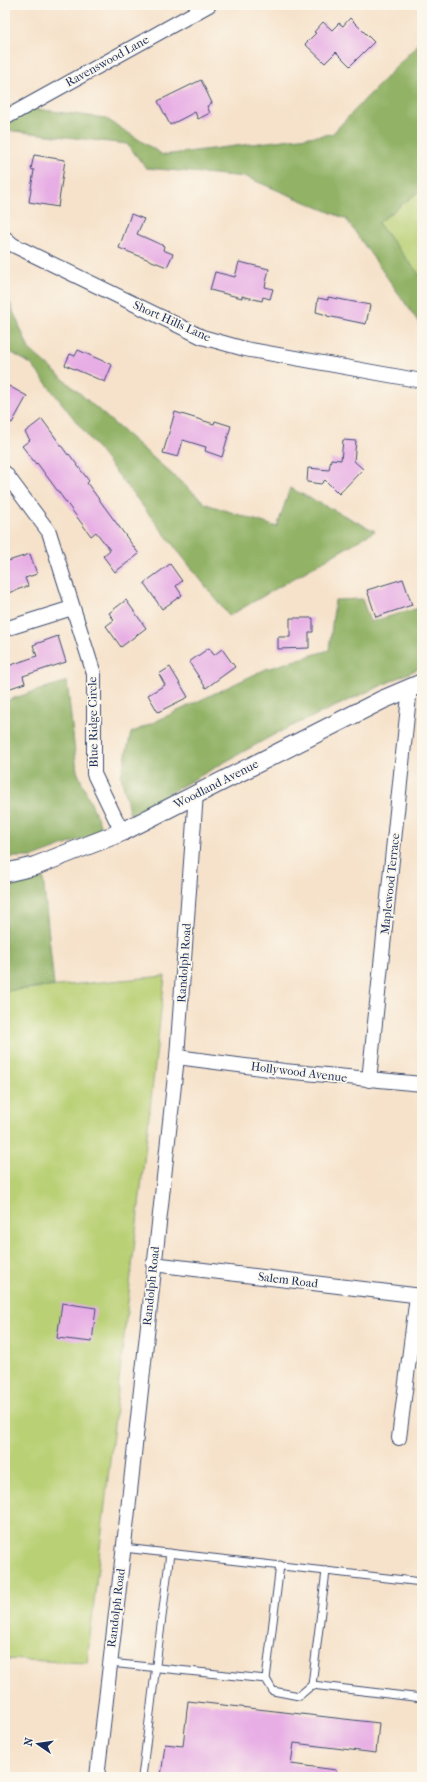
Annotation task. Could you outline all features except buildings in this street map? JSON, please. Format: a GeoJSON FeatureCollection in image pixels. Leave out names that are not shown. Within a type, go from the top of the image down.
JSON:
{"type":"FeatureCollection","features":[{"type":"Feature","properties":{"kind":"street","name":"Ravenswood Lane"},"geometry":{"type":"LineString","coordinates":[[5,118],[209,5]]}},
{"type":"Feature","properties":{"kind":"street","name":"Short Hills Lane"},"geometry":{"type":"LineString","coordinates":[[5,238],[13,245],[202,337],[245,349],[408,377],[422,381]]}},
{"type":"Feature","properties":{"kind":"street","name":"Blue Ridge Circle"},"geometry":{"type":"LineString","coordinates":[[5,473],[48,532],[94,674],[94,774],[122,832]]}},
{"type":"Feature","properties":{"kind":"street"},"geometry":{"type":"LineString","coordinates":[[5,629],[72,608]]}},
{"type":"Feature","properties":{"kind":"street","name":"Woodland Avenue"},"geometry":{"type":"LineString","coordinates":[[5,873],[35,866],[122,832],[196,793],[416,685]]}},
{"type":"Feature","properties":{"kind":"street","name":"Maplewood Terrace"},"geometry":{"type":"LineString","coordinates":[[369,1080],[416,685]]}},
{"type":"Feature","properties":{"kind":"street","name":"Randolph Road"},"geometry":{"type":"LineString","coordinates":[[97,1777],[124,1548],[176,1056],[196,793]]}},
{"type":"Feature","properties":{"kind":"street","name":"Hollywood Avenue"},"geometry":{"type":"LineString","coordinates":[[176,1056],[284,1071],[422,1084]]}},
{"type":"Feature","properties":{"kind":"street","name":"Salem Road"},"geometry":{"type":"LineString","coordinates":[[154,1264],[419,1296]]}},
{"type":"Feature","properties":{"kind":"street"},"geometry":{"type":"LineString","coordinates":[[399,1438],[419,1296]]}},
{"type":"Feature","properties":{"kind":"lane"},"geometry":{"type":"LineString","coordinates":[[124,1548],[422,1582]]}},
{"type":"Feature","properties":{"kind":"lane"},"geometry":{"type":"LineString","coordinates":[[142,1777],[170,1553]]}},
{"type":"Feature","properties":{"kind":"lane"},"geometry":{"type":"LineString","coordinates":[[280,1565],[266,1679],[273,1691],[299,1696],[312,1685],[326,1571]]}},
{"type":"Feature","properties":{"kind":"lane"},"geometry":{"type":"LineString","coordinates":[[110,1663],[266,1679]]}},
{"type":"Feature","properties":{"kind":"lane"},"geometry":{"type":"LineString","coordinates":[[312,1685],[422,1698]]}},
{"type":"Feature","properties":{"kind":"green space"},"geometry":{"type":"Polygon","coordinates":[[[422,28],[422,189],[378,223],[422,278],[422,327],[346,219],[246,177],[146,168],[127,144],[5,130],[5,105],[105,118],[163,155],[332,134],[417,45],[422,28]]]}},
{"type":"Feature","properties":{"kind":"green space"},"geometry":{"type":"Polygon","coordinates":[[[422,189],[422,287],[378,223],[422,189]]]}},
{"type":"Feature","properties":{"kind":"green space"},"geometry":{"type":"Polygon","coordinates":[[[5,301],[9,301],[29,349],[206,504],[277,527],[290,488],[375,531],[229,616],[31,364],[5,349],[5,301]]]}},
{"type":"Feature","properties":{"kind":"green space"},"geometry":{"type":"Polygon","coordinates":[[[362,599],[370,622],[422,607],[422,667],[277,733],[130,815],[121,776],[131,733],[266,669],[329,650],[335,600],[362,599]]]}},
{"type":"Feature","properties":{"kind":"green space"},"geometry":{"type":"Polygon","coordinates":[[[67,681],[77,771],[103,831],[33,857],[5,857],[5,701],[67,681]]]}},
{"type":"Feature","properties":{"kind":"green space"},"geometry":{"type":"Polygon","coordinates":[[[43,877],[54,986],[5,991],[5,885],[43,877]]]}},
{"type":"Feature","properties":{"kind":"green space"},"geometry":{"type":"Polygon","coordinates":[[[165,976],[87,1663],[5,1659],[5,991],[165,976]]]}}]}
